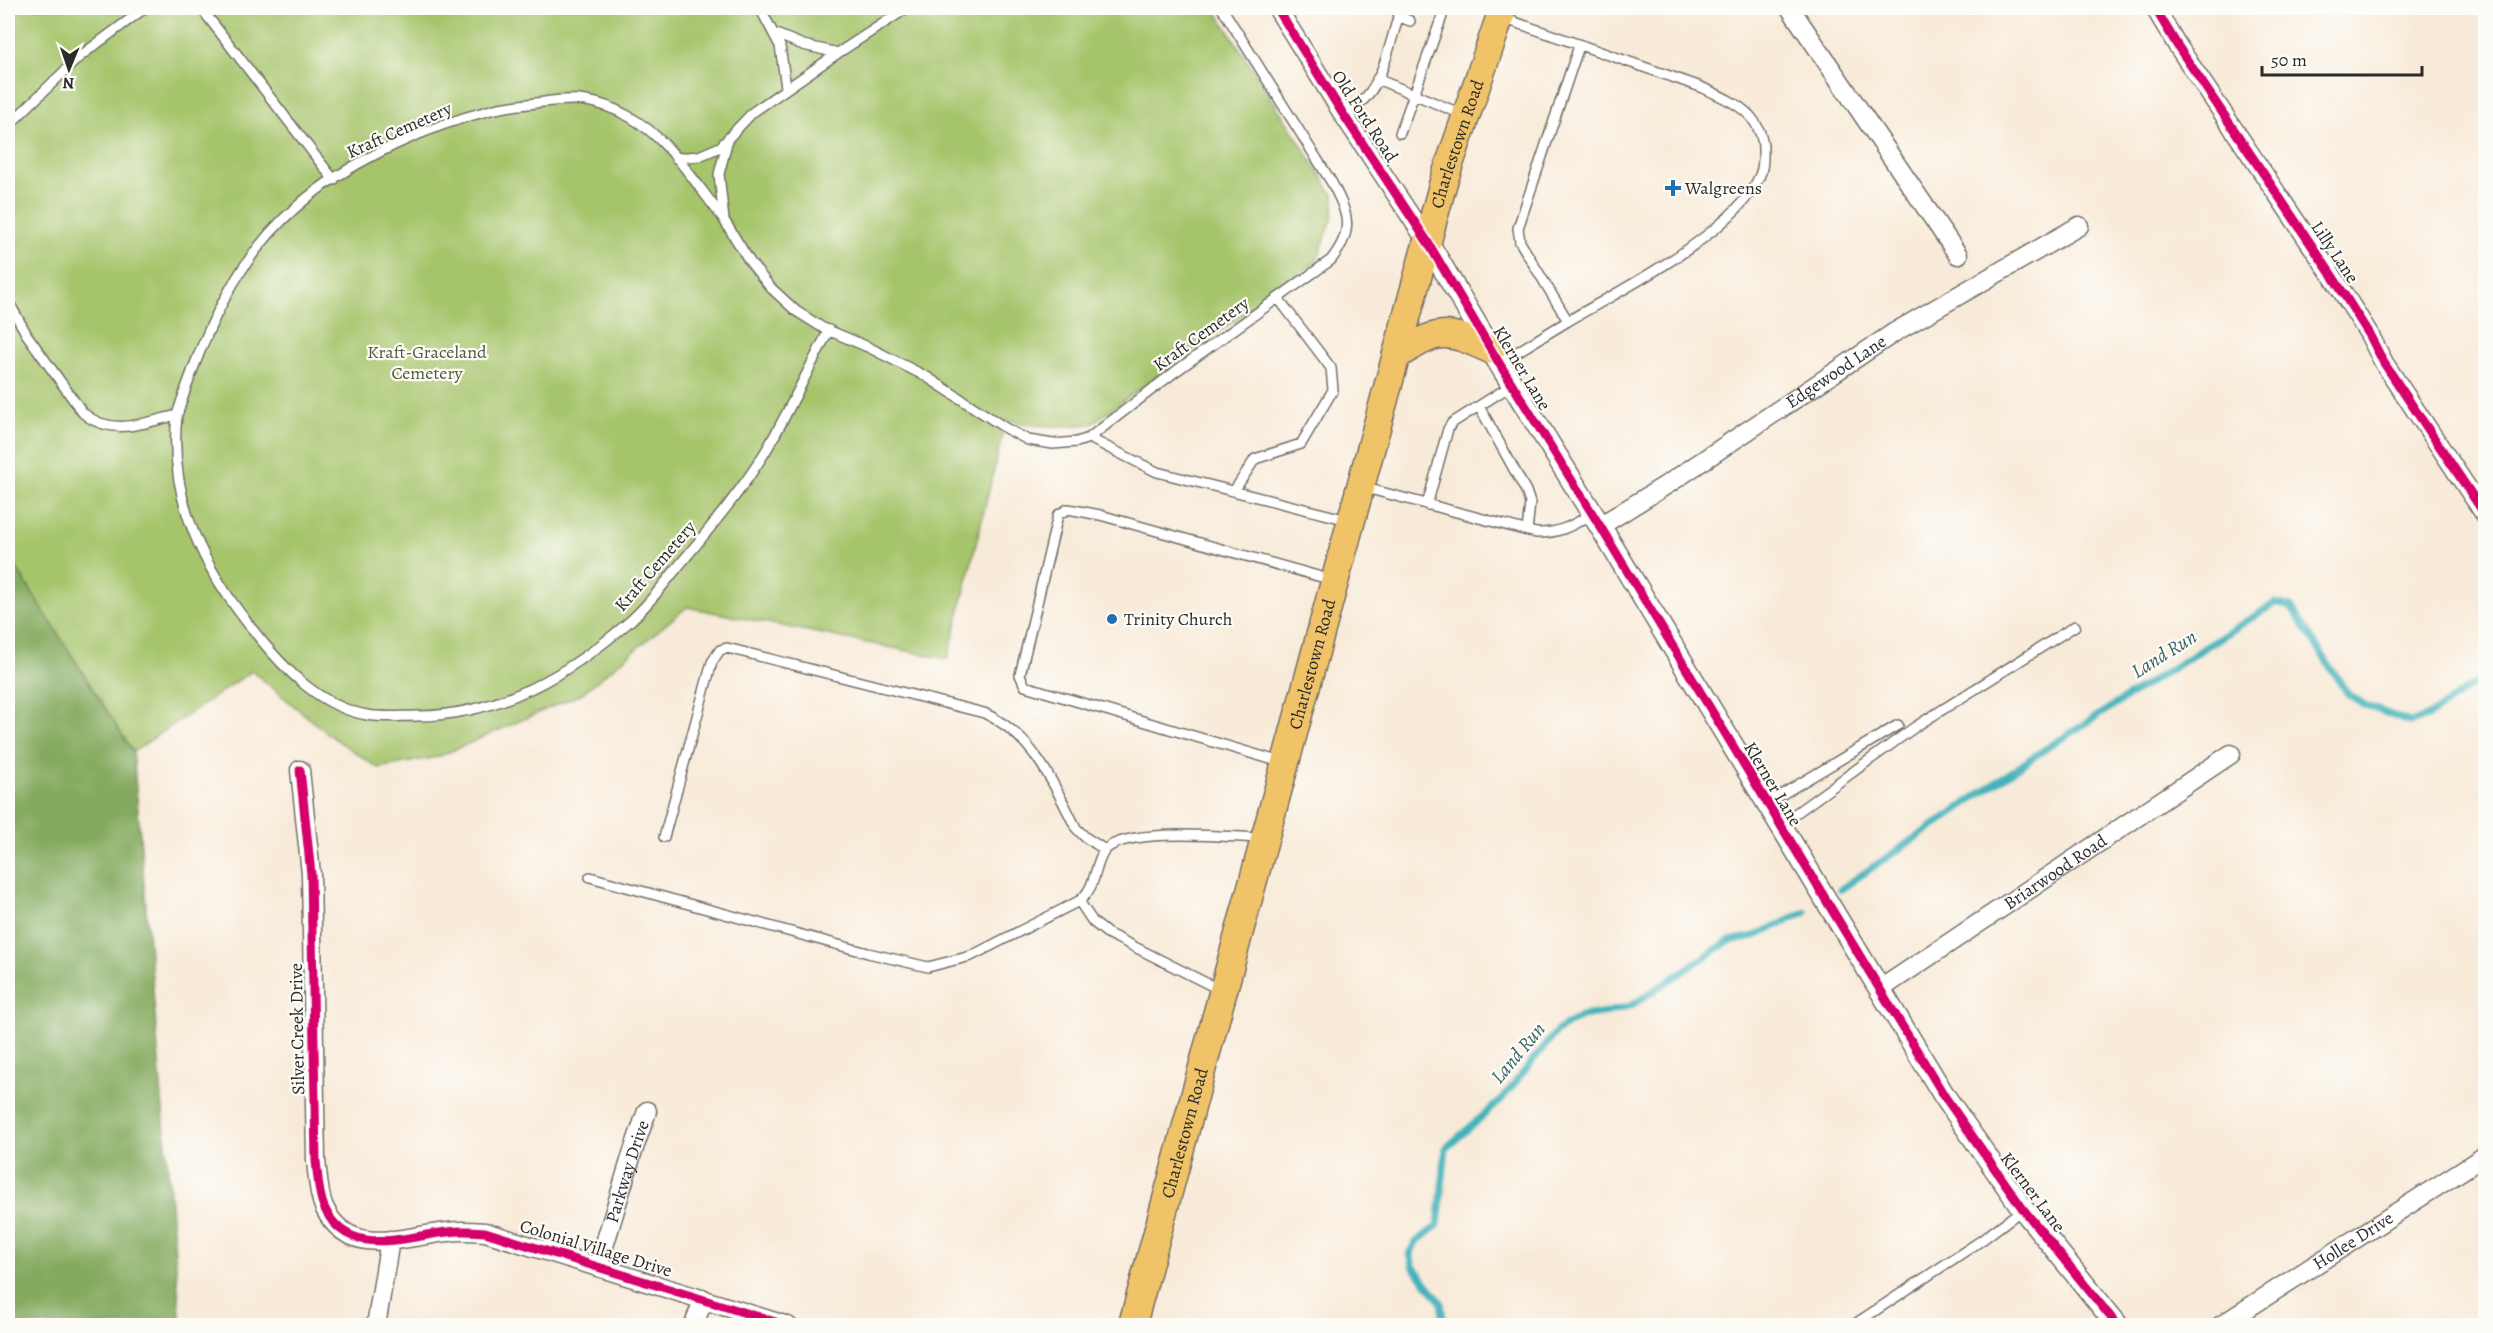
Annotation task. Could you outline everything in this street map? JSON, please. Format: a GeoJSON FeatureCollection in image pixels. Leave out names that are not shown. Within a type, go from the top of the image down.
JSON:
{"type":"FeatureCollection","features":[{"type":"Feature","properties":{"kind":"main road","name":"Charlestown Road"},"geometry":{"type":"LineString","coordinates":[[1132,1326],[1427,241],[1501,12]]}},
{"type":"Feature","properties":{"kind":"main road"},"geometry":{"type":"LineString","coordinates":[[1396,356],[1425,338],[1444,333],[1465,338],[1495,357]]}},
{"type":"Feature","properties":{"kind":"street","name":"Old Ford Road"},"geometry":{"type":"LineString","coordinates":[[1277,8],[1343,114],[1427,241]]}},
{"type":"Feature","properties":{"kind":"street"},"geometry":{"type":"LineString","coordinates":[[1790,8],[1958,255]]}},
{"type":"Feature","properties":{"kind":"street","name":"Lilly Lane"},"geometry":{"type":"LineString","coordinates":[[2155,8],[2177,45],[2333,277],[2384,363],[2486,516]]}},
{"type":"Feature","properties":{"kind":"street","name":"Edgewood Lane"},"geometry":{"type":"LineString","coordinates":[[1596,520],[1671,482],[1895,332],[2079,226]]}},
{"type":"Feature","properties":{"kind":"street","name":"Klerner Lane"},"geometry":{"type":"LineString","coordinates":[[1427,241],[1495,357],[1945,1097],[2023,1209],[2118,1326]]}},
{"type":"Feature","properties":{"kind":"street","name":"Briarwood Road"},"geometry":{"type":"LineString","coordinates":[[1879,990],[2231,754]]}},
{"type":"Feature","properties":{"kind":"street","name":"Silver Creek Drive"},"geometry":{"type":"LineString","coordinates":[[300,771],[311,874],[316,1161],[320,1192],[324,1207],[337,1228],[364,1240],[390,1240]]}},
{"type":"Feature","properties":{"kind":"street","name":"Parkway Drive"},"geometry":{"type":"LineString","coordinates":[[598,1266],[647,1111]]}},
{"type":"Feature","properties":{"kind":"street","name":"Hollee Drive"},"geometry":{"type":"LineString","coordinates":[[2220,1326],[2486,1155]]}},
{"type":"Feature","properties":{"kind":"street","name":"Colonial Village Drive"},"geometry":{"type":"LineString","coordinates":[[390,1240],[447,1232],[486,1232],[788,1326]]}},
{"type":"Feature","properties":{"kind":"street"},"geometry":{"type":"LineString","coordinates":[[376,1326],[390,1240]]}},
{"type":"Feature","properties":{"kind":"street"},"geometry":{"type":"LineString","coordinates":[[693,1326],[704,1299]]}},
{"type":"Feature","properties":{"kind":"lane"},"geometry":{"type":"LineString","coordinates":[[8,126],[79,57],[145,8]]}},
{"type":"Feature","properties":{"kind":"lane","name":"Kraft Cemetery"},"geometry":{"type":"LineString","coordinates":[[201,8],[334,180]]}},
{"type":"Feature","properties":{"kind":"lane"},"geometry":{"type":"LineString","coordinates":[[760,8],[776,34],[784,65],[786,87]]}},
{"type":"Feature","properties":{"kind":"lane","name":"Kraft Cemetery"},"geometry":{"type":"LineString","coordinates":[[724,220],[719,174],[727,143],[744,119],[786,87],[907,8]]}},
{"type":"Feature","properties":{"kind":"lane","name":"Kraft Cemetery"},"geometry":{"type":"LineString","coordinates":[[829,330],[766,449],[723,513],[628,622],[571,668],[521,694],[468,711],[433,716],[381,717],[347,709],[316,693],[278,660],[240,612],[202,554],[189,525],[177,474],[174,442],[177,415],[212,325],[239,275],[260,245],[309,196],[362,162],[440,126],[494,109],[548,102],[584,100],[616,110],[644,126],[676,158],[724,220],[750,262],[770,287],[796,311],[829,330],[927,377],[1028,440],[1053,444],[1077,442],[1089,438],[1176,371],[1331,260],[1341,248],[1347,233],[1347,219],[1332,183],[1222,8]]}},
{"type":"Feature","properties":{"kind":"lane"},"geometry":{"type":"LineString","coordinates":[[1400,133],[1445,8]]}},
{"type":"Feature","properties":{"kind":"lane"},"geometry":{"type":"LineString","coordinates":[[1343,114],[1364,99],[1377,79],[1399,12],[1410,21]]}},
{"type":"Feature","properties":{"kind":"lane"},"geometry":{"type":"LineString","coordinates":[[1495,357],[1568,321],[1708,235],[1745,198],[1759,178],[1764,165],[1763,140],[1758,128],[1750,116],[1730,101],[1701,87],[1579,46],[1501,12]]}},
{"type":"Feature","properties":{"kind":"lane"},"geometry":{"type":"LineString","coordinates":[[776,34],[803,45],[838,53]]}},
{"type":"Feature","properties":{"kind":"lane"},"geometry":{"type":"LineString","coordinates":[[1389,45],[1400,49]]}},
{"type":"Feature","properties":{"kind":"lane"},"geometry":{"type":"LineString","coordinates":[[1568,321],[1520,242],[1518,228],[1579,46]]}},
{"type":"Feature","properties":{"kind":"lane"},"geometry":{"type":"LineString","coordinates":[[1377,79],[1466,116]]}},
{"type":"Feature","properties":{"kind":"lane","name":"Kraft Cemetery"},"geometry":{"type":"LineString","coordinates":[[676,158],[699,156],[727,143]]}},
{"type":"Feature","properties":{"kind":"lane"},"geometry":{"type":"LineString","coordinates":[[1234,491],[1255,459],[1301,444],[1333,390],[1331,368],[1278,298]]}},
{"type":"Feature","properties":{"kind":"lane"},"geometry":{"type":"LineString","coordinates":[[8,300],[27,335],[74,403],[93,422],[120,428],[177,415]]}},
{"type":"Feature","properties":{"kind":"lane"},"geometry":{"type":"LineString","coordinates":[[1427,505],[1445,435],[1452,423],[1512,385]]}},
{"type":"Feature","properties":{"kind":"lane"},"geometry":{"type":"LineString","coordinates":[[1479,406],[1526,491],[1530,503],[1527,531]]}},
{"type":"Feature","properties":{"kind":"lane"},"geometry":{"type":"LineString","coordinates":[[1089,438],[1156,472],[1351,521]]}},
{"type":"Feature","properties":{"kind":"lane"},"geometry":{"type":"LineString","coordinates":[[1360,487],[1527,531],[1557,532],[1596,520]]}},
{"type":"Feature","properties":{"kind":"lane"},"geometry":{"type":"LineString","coordinates":[[1285,764],[1025,686],[1020,675],[1058,515],[1068,508],[1078,510],[1335,580]]}},
{"type":"Feature","properties":{"kind":"lane"},"geometry":{"type":"LineString","coordinates":[[1779,826],[1915,727],[2075,626]]}},
{"type":"Feature","properties":{"kind":"lane"},"geometry":{"type":"LineString","coordinates":[[664,837],[712,662],[720,650],[727,648],[972,710],[996,719],[1020,736],[1034,751],[1076,828],[1105,850]]}},
{"type":"Feature","properties":{"kind":"lane"},"geometry":{"type":"LineString","coordinates":[[1766,804],[1898,725]]}},
{"type":"Feature","properties":{"kind":"lane"},"geometry":{"type":"LineString","coordinates":[[590,877],[868,953],[928,967],[971,956],[1079,901],[1089,891],[1105,850],[1118,842],[1149,836],[1264,838]]}},
{"type":"Feature","properties":{"kind":"lane"},"geometry":{"type":"LineString","coordinates":[[1079,901],[1094,922],[1107,933],[1222,991]]}},
{"type":"Feature","properties":{"kind":"lane"},"geometry":{"type":"LineString","coordinates":[[1852,1326],[1982,1240],[2023,1209]]}},
{"type":"Feature","properties":{"kind":"green space","name":"Kraft-Graceland Cemetery"},"geometry":{"type":"Polygon","coordinates":[[[8,8],[1214,8],[1334,196],[1333,216],[1317,261],[1091,424],[1049,426],[1006,420],[948,659],[687,607],[581,694],[438,757],[378,768],[328,734],[252,671],[133,752],[8,555],[8,8]]]}},
{"type":"Feature","properties":{"kind":"green space"},"geometry":{"type":"Polygon","coordinates":[[[8,555],[133,752],[181,1325],[8,1325],[8,555]]]}},
{"type":"Feature","properties":{"kind":"waterway","name":"Land Run"},"geometry":{"type":"LineString","coordinates":[[1841,889],[2042,751],[2275,603],[2291,607],[2348,694],[2365,705],[2410,722],[2427,717],[2486,676]]}},
{"type":"Feature","properties":{"kind":"waterway","name":"Land Run"},"geometry":{"type":"LineString","coordinates":[[1444,1326],[1441,1302],[1413,1266],[1410,1254],[1416,1242],[1438,1225],[1446,1148],[1501,1100],[1557,1031],[1581,1016],[1632,1005],[1729,941],[1755,936],[1805,912]]}},
{"type":"Feature","properties":{"kind":"cycle path"},"geometry":{"type":"LineString","coordinates":[[1277,8],[1343,114],[1427,241],[1945,1097],[2023,1209],[2118,1326]]}},
{"type":"Feature","properties":{"kind":"cycle path"},"geometry":{"type":"LineString","coordinates":[[2155,8],[2177,45],[2333,277],[2369,334],[2384,363],[2486,516]]}},
{"type":"Feature","properties":{"kind":"cycle path"},"geometry":{"type":"LineString","coordinates":[[300,770],[311,874],[316,1161],[322,1202],[334,1223],[347,1234],[379,1241],[453,1231],[485,1232],[788,1326]]}},
{"type":"Feature","properties":{"kind":"place","name":"Walgreens"},"geometry":{"type":"Point","coordinates":[1673,188]}},
{"type":"Feature","properties":{"kind":"place","name":"Trinity Church"},"geometry":{"type":"Point","coordinates":[1112,619]}}]}
